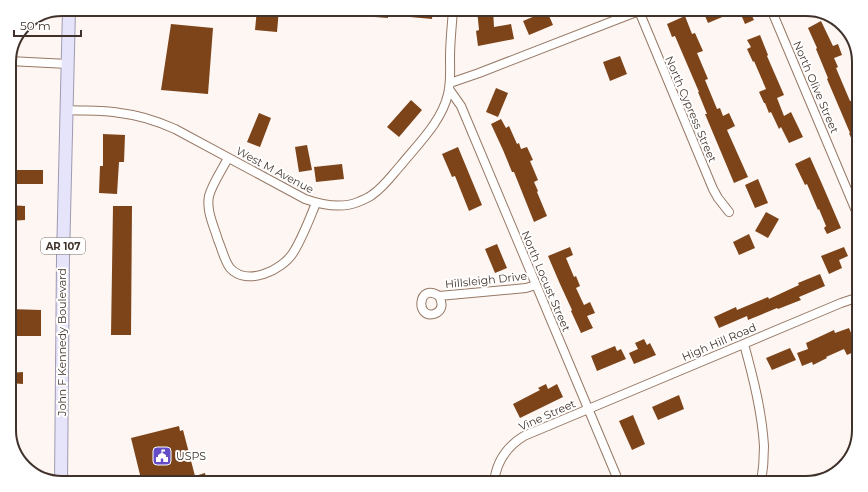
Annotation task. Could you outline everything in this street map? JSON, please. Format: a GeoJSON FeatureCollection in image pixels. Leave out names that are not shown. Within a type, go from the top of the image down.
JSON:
{"type":"FeatureCollection","features":[{"type":"Feature","properties":{"kind":"main road","name":"John F Kennedy Boulevard"},"geometry":{"type":"LineString","coordinates":[[61,476],[62,258],[69,16]]}},
{"type":"Feature","properties":{"kind":"street"},"geometry":{"type":"LineString","coordinates":[[453,16],[449,86],[616,16]]}},
{"type":"Feature","properties":{"kind":"street","name":"North Cypress Street"},"geometry":{"type":"LineString","coordinates":[[643,16],[713,189],[729,212]]}},
{"type":"Feature","properties":{"kind":"street","name":"North Olive Street"},"geometry":{"type":"LineString","coordinates":[[774,16],[852,201]]}},
{"type":"Feature","properties":{"kind":"street"},"geometry":{"type":"LineString","coordinates":[[16,62],[68,64]]}},
{"type":"Feature","properties":{"kind":"street","name":"West M Avenue"},"geometry":{"type":"LineString","coordinates":[[67,110],[120,113],[144,117],[159,122],[175,129],[305,199],[328,206],[344,206],[358,203],[372,196],[384,185],[430,130],[445,102],[449,86]]}},
{"type":"Feature","properties":{"kind":"street","name":"North Locust Street"},"geometry":{"type":"LineString","coordinates":[[449,86],[461,106],[616,476]]}},
{"type":"Feature","properties":{"kind":"street"},"geometry":{"type":"LineString","coordinates":[[228,158],[211,189],[209,209],[211,220],[224,256],[230,267],[237,273],[254,276],[265,274],[277,268],[293,254],[303,235],[316,203]]}},
{"type":"Feature","properties":{"kind":"street","name":"Hillsleigh Drive"},"geometry":{"type":"LineString","coordinates":[[439,296],[526,288],[536,285]]}},
{"type":"Feature","properties":{"kind":"street","name":"High Hill Road"},"geometry":{"type":"LineString","coordinates":[[588,409],[852,299]]}},
{"type":"Feature","properties":{"kind":"street"},"geometry":{"type":"LineString","coordinates":[[744,344],[751,370],[762,429],[764,454],[762,476]]}},
{"type":"Feature","properties":{"kind":"street","name":"Vine Street"},"geometry":{"type":"LineString","coordinates":[[495,476],[503,456],[511,445],[524,436],[588,409]]}},
{"type":"Feature","properties":{"kind":"building"},"geometry":{"type":"Polygon","coordinates":[[[256,16],[278,16],[277,32],[255,30],[256,16]]]}},
{"type":"Feature","properties":{"kind":"building"},"geometry":{"type":"Polygon","coordinates":[[[361,16],[388,16],[388,18],[361,16]]]}},
{"type":"Feature","properties":{"kind":"building"},"geometry":{"type":"Polygon","coordinates":[[[399,16],[432,16],[432,19],[399,16]]]}},
{"type":"Feature","properties":{"kind":"building"},"geometry":{"type":"Polygon","coordinates":[[[478,16],[493,16],[494,27],[511,24],[514,39],[478,46],[476,31],[479,30],[478,16]]]}},
{"type":"Feature","properties":{"kind":"building"},"geometry":{"type":"Polygon","coordinates":[[[535,16],[549,16],[553,25],[529,35],[523,21],[535,16]]]}},
{"type":"Feature","properties":{"kind":"building"},"geometry":{"type":"Polygon","coordinates":[[[685,16],[692,34],[695,33],[703,51],[697,53],[708,79],[705,80],[717,109],[720,108],[723,116],[729,113],[735,126],[727,130],[748,177],[734,183],[705,114],[707,114],[699,92],[675,36],[672,37],[667,24],[685,16]]]}},
{"type":"Feature","properties":{"kind":"building"},"geometry":{"type":"Polygon","coordinates":[[[705,16],[725,16],[708,23],[705,16]]]}},
{"type":"Feature","properties":{"kind":"building"},"geometry":{"type":"Polygon","coordinates":[[[742,16],[752,16],[754,20],[745,24],[742,16]]]}},
{"type":"Feature","properties":{"kind":"building"},"geometry":{"type":"Polygon","coordinates":[[[821,21],[833,46],[838,44],[842,55],[834,58],[838,67],[836,68],[850,101],[852,101],[852,140],[827,79],[828,78],[816,49],[817,48],[808,28],[821,21]]]}},
{"type":"Feature","properties":{"kind":"building"},"geometry":{"type":"Polygon","coordinates":[[[171,24],[213,28],[208,94],[161,90],[171,24]]]}},
{"type":"Feature","properties":{"kind":"building"},"geometry":{"type":"Polygon","coordinates":[[[760,35],[768,55],[767,56],[784,95],[777,98],[784,116],[791,112],[803,137],[789,143],[781,127],[779,129],[771,112],[769,113],[759,92],[766,89],[747,49],[751,47],[747,40],[760,35]]]}},
{"type":"Feature","properties":{"kind":"building"},"geometry":{"type":"Polygon","coordinates":[[[620,56],[627,74],[610,81],[603,62],[620,56]]]}},
{"type":"Feature","properties":{"kind":"building"},"geometry":{"type":"Polygon","coordinates":[[[496,88],[508,93],[498,117],[486,112],[496,88]]]}},
{"type":"Feature","properties":{"kind":"building"},"geometry":{"type":"Polygon","coordinates":[[[411,100],[422,110],[399,137],[387,127],[411,100]]]}},
{"type":"Feature","properties":{"kind":"building"},"geometry":{"type":"Polygon","coordinates":[[[259,113],[271,118],[260,147],[247,142],[259,113]]]}},
{"type":"Feature","properties":{"kind":"building"},"geometry":{"type":"Polygon","coordinates":[[[501,119],[506,128],[509,126],[517,144],[519,143],[521,149],[527,147],[533,160],[530,161],[538,180],[534,182],[547,216],[534,222],[514,172],[512,172],[491,124],[501,119]]]}},
{"type":"Feature","properties":{"kind":"building"},"geometry":{"type":"Polygon","coordinates":[[[103,134],[125,135],[124,162],[119,162],[117,194],[99,193],[100,166],[103,166],[103,134]]]}},
{"type":"Feature","properties":{"kind":"building"},"geometry":{"type":"Polygon","coordinates":[[[307,145],[312,170],[299,172],[295,147],[307,145]]]}},
{"type":"Feature","properties":{"kind":"building"},"geometry":{"type":"Polygon","coordinates":[[[458,147],[482,205],[469,211],[455,176],[452,177],[442,154],[458,147]]]}},
{"type":"Feature","properties":{"kind":"building"},"geometry":{"type":"Polygon","coordinates":[[[810,157],[841,228],[827,234],[824,228],[826,226],[819,209],[818,210],[807,184],[805,185],[795,164],[810,157]]]}},
{"type":"Feature","properties":{"kind":"building"},"geometry":{"type":"Polygon","coordinates":[[[342,164],[344,179],[316,182],[314,167],[342,164]]]}},
{"type":"Feature","properties":{"kind":"building"},"geometry":{"type":"Polygon","coordinates":[[[16,170],[43,170],[43,184],[16,184],[16,170]]]}},
{"type":"Feature","properties":{"kind":"building"},"geometry":{"type":"Polygon","coordinates":[[[758,179],[768,203],[755,208],[745,185],[758,179]]]}},
{"type":"Feature","properties":{"kind":"building"},"geometry":{"type":"Polygon","coordinates":[[[16,205],[25,206],[25,220],[16,221],[16,205]]]}},
{"type":"Feature","properties":{"kind":"building"},"geometry":{"type":"Polygon","coordinates":[[[113,206],[132,206],[131,335],[111,335],[113,206]]]}},
{"type":"Feature","properties":{"kind":"building"},"geometry":{"type":"Polygon","coordinates":[[[766,212],[779,219],[768,238],[755,231],[766,212]]]}},
{"type":"Feature","properties":{"kind":"building"},"geometry":{"type":"Polygon","coordinates":[[[749,234],[755,248],[739,255],[733,242],[749,234]]]}},
{"type":"Feature","properties":{"kind":"building"},"geometry":{"type":"Polygon","coordinates":[[[497,244],[507,268],[495,273],[485,249],[497,244]]]}},
{"type":"Feature","properties":{"kind":"building"},"geometry":{"type":"Polygon","coordinates":[[[570,247],[573,255],[566,258],[574,277],[576,276],[580,286],[576,288],[584,305],[590,302],[595,313],[587,316],[593,328],[581,333],[548,256],[570,247]]]}},
{"type":"Feature","properties":{"kind":"building"},"geometry":{"type":"Polygon","coordinates":[[[844,247],[848,256],[839,260],[842,268],[829,274],[821,256],[844,247]]]}},
{"type":"Feature","properties":{"kind":"building"},"geometry":{"type":"Polygon","coordinates":[[[820,274],[825,286],[799,297],[801,300],[748,320],[747,316],[719,328],[714,317],[736,307],[737,310],[768,297],[769,299],[799,285],[798,283],[820,274]]]}},
{"type":"Feature","properties":{"kind":"building"},"geometry":{"type":"Polygon","coordinates":[[[16,309],[41,310],[41,336],[16,336],[16,309]]]}},
{"type":"Feature","properties":{"kind":"building"},"geometry":{"type":"Polygon","coordinates":[[[849,328],[852,335],[852,353],[847,355],[844,349],[813,365],[812,362],[802,366],[797,353],[808,349],[806,343],[834,330],[835,333],[849,328]]]}},
{"type":"Feature","properties":{"kind":"building"},"geometry":{"type":"Polygon","coordinates":[[[644,339],[647,345],[650,343],[656,355],[634,364],[629,353],[638,349],[635,343],[644,339]]]}},
{"type":"Feature","properties":{"kind":"building"},"geometry":{"type":"Polygon","coordinates":[[[615,346],[617,351],[621,349],[626,359],[597,371],[591,356],[615,346]]]}},
{"type":"Feature","properties":{"kind":"building"},"geometry":{"type":"Polygon","coordinates":[[[790,348],[796,360],[772,370],[766,358],[790,348]]]}},
{"type":"Feature","properties":{"kind":"building"},"geometry":{"type":"Polygon","coordinates":[[[16,372],[23,372],[23,384],[16,384],[16,372]]]}},
{"type":"Feature","properties":{"kind":"building"},"geometry":{"type":"Polygon","coordinates":[[[546,384],[548,389],[557,384],[563,397],[520,418],[513,404],[540,390],[538,388],[546,384]]]}},
{"type":"Feature","properties":{"kind":"building"},"geometry":{"type":"Polygon","coordinates":[[[679,395],[684,409],[658,420],[652,407],[679,395]]]}},
{"type":"Feature","properties":{"kind":"building"},"geometry":{"type":"Polygon","coordinates":[[[633,415],[645,444],[632,450],[619,421],[633,415]]]}},
{"type":"Feature","properties":{"kind":"building","name":"USPS"},"geometry":{"type":"Polygon","coordinates":[[[179,426],[180,431],[183,430],[195,476],[140,476],[131,438],[179,426]]]}},
{"type":"Feature","properties":{"kind":"building","name":"USPS"},"geometry":{"type":"Polygon","coordinates":[[[205,473],[206,476],[195,476],[205,473]]]}},
{"type":"Feature","properties":{"kind":"place","name":"USPS"},"geometry":{"type":"Point","coordinates":[162,456]}}]}
